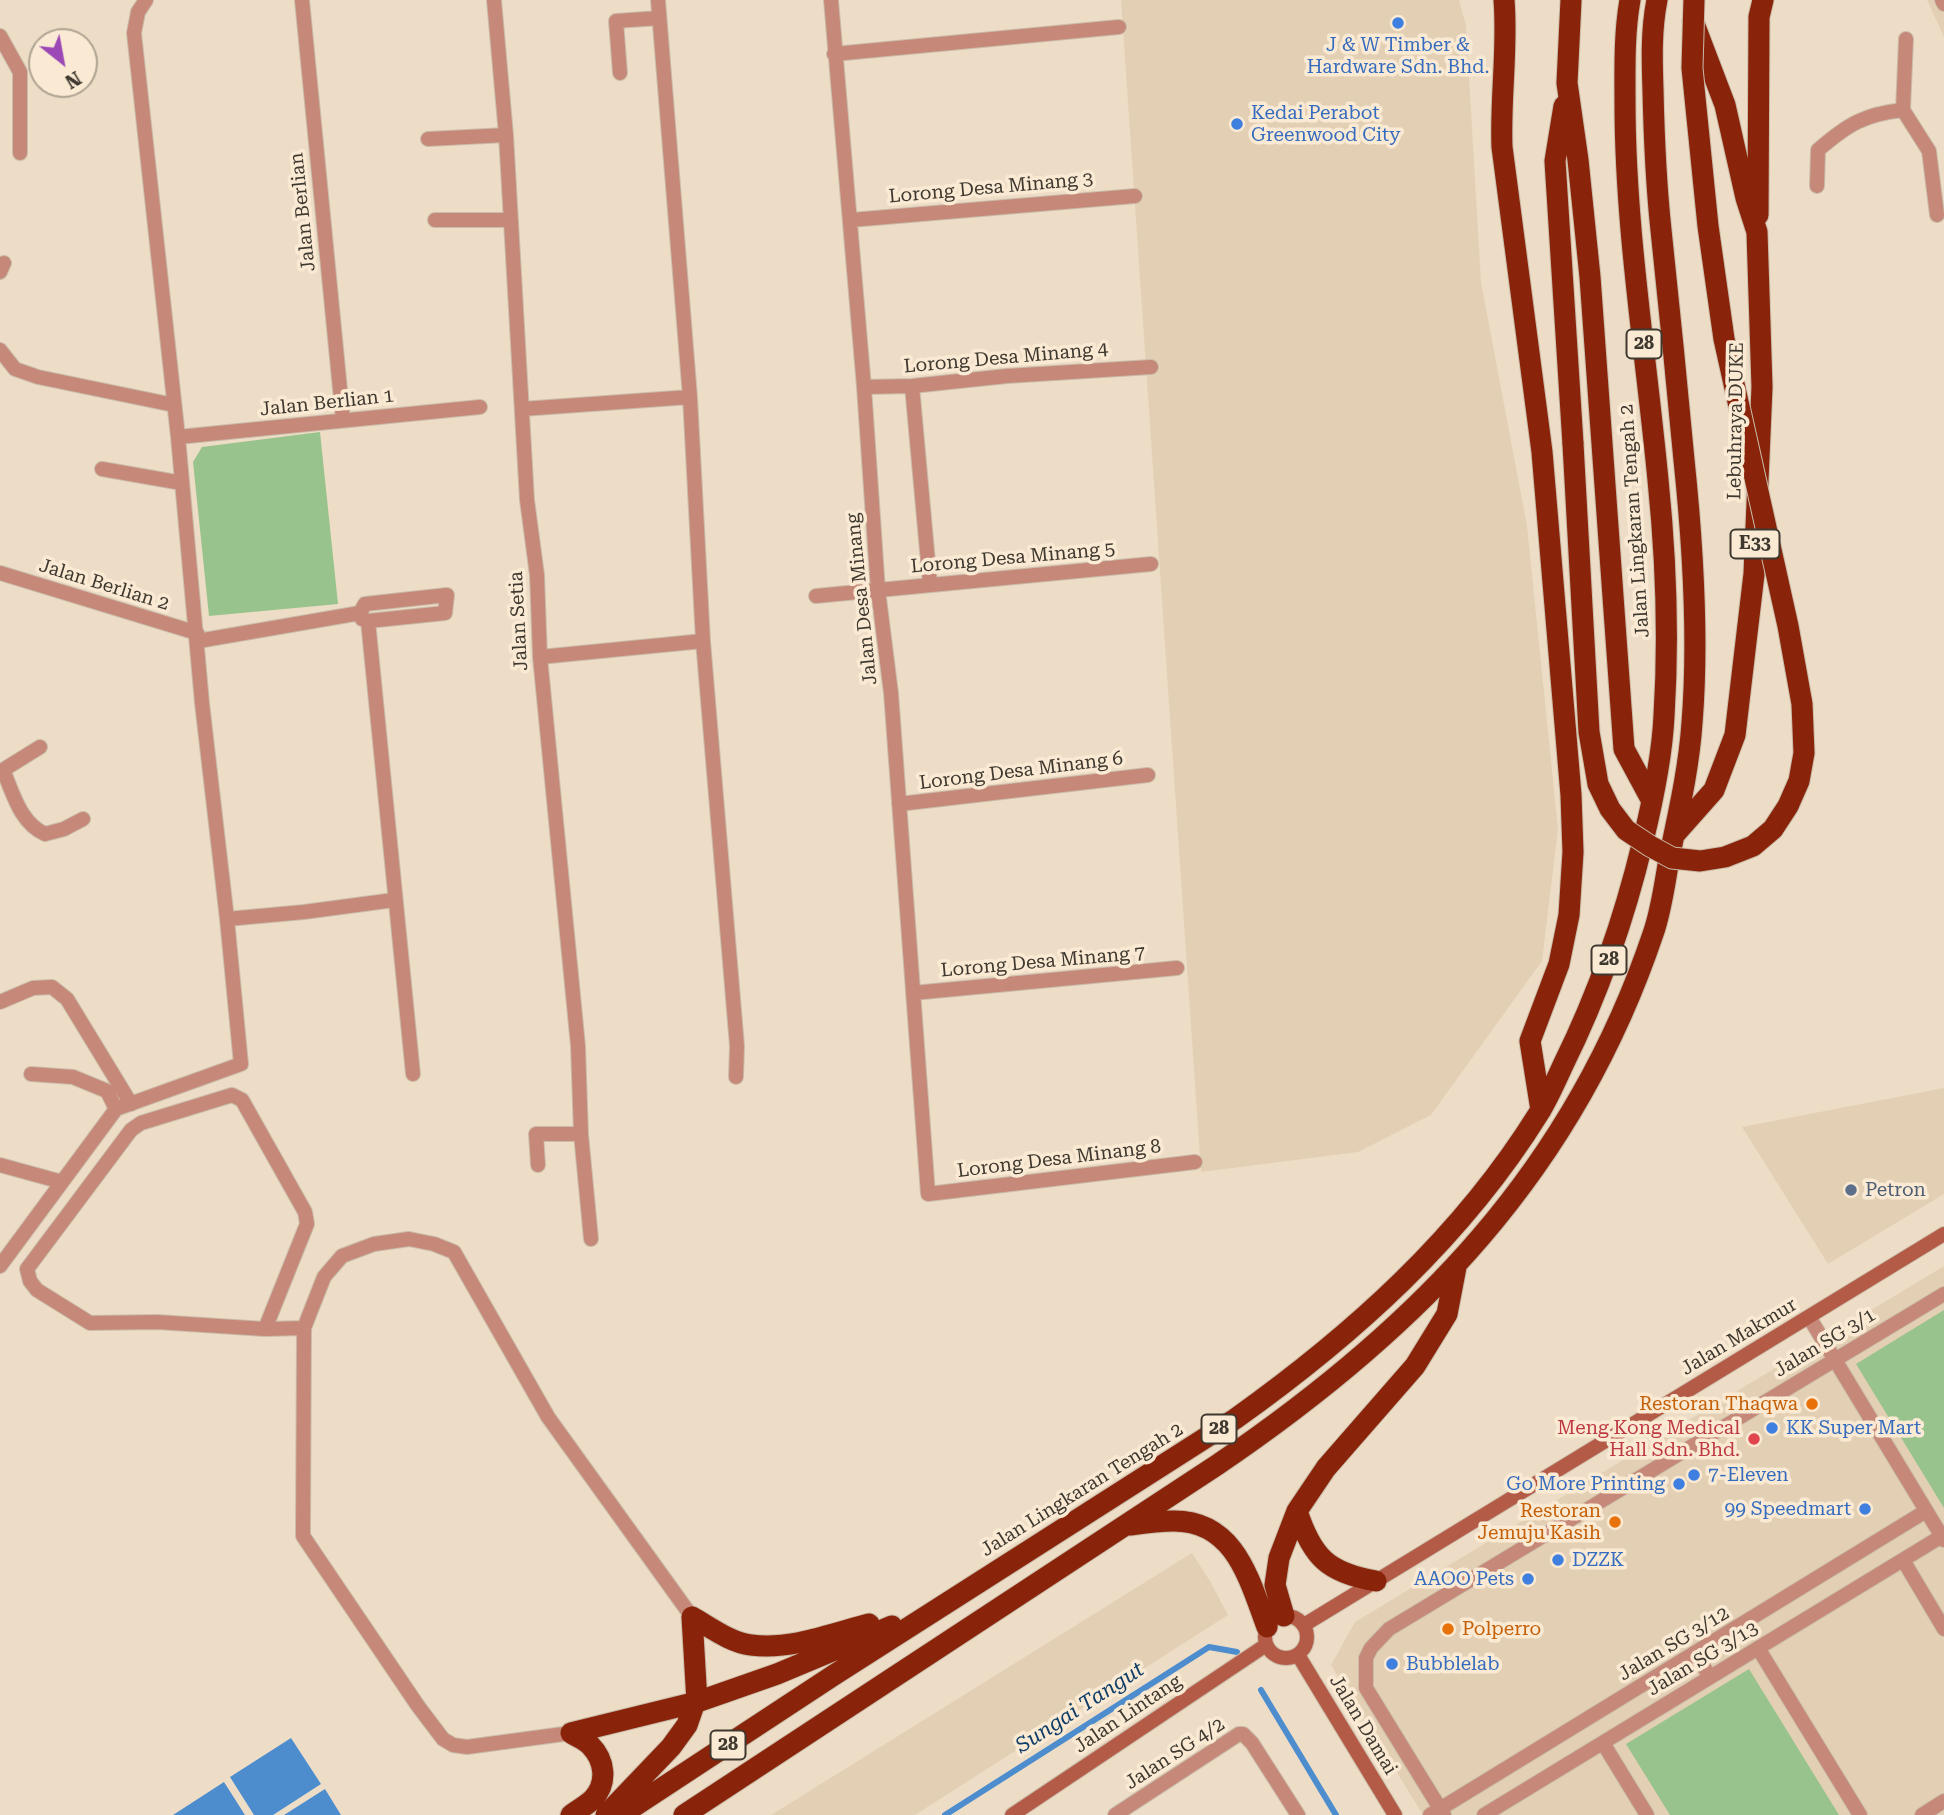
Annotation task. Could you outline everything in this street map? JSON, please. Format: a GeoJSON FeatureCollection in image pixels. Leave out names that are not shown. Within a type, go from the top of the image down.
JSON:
{"type":"FeatureCollection","features":[{"type":"Feature","properties":{"kind":"highway"},"geometry":{"type":"LineString","coordinates":[[1504,0],[1506,23],[1500,112],[1502,147],[1542,452],[1571,795],[1573,852],[1569,915],[1559,964],[1530,1041],[1541,1110]]}},
{"type":"Feature","properties":{"kind":"highway"},"geometry":{"type":"LineString","coordinates":[[1571,0],[1567,83],[1555,161],[1589,732],[1598,784],[1610,809],[1626,830],[1672,858],[1700,861],[1725,857],[1753,846],[1773,828],[1788,806],[1799,781],[1804,753],[1801,704],[1788,626],[1724,339],[1708,226],[1692,68],[1694,0]]}},
{"type":"Feature","properties":{"kind":"highway","name":"Jalan Lingkaran Tengah 2"},"geometry":{"type":"LineString","coordinates":[[621,1815],[1235,1419],[1331,1347],[1406,1280],[1476,1202],[1541,1110],[1589,1011],[1612,955],[1635,876],[1652,801],[1664,718],[1668,615],[1659,484],[1625,166],[1626,26],[1630,0]]}},
{"type":"Feature","properties":{"kind":"highway","name":"28"},"geometry":{"type":"LineString","coordinates":[[684,1815],[1128,1525],[1302,1406],[1390,1332],[1456,1267],[1521,1188],[1592,1077],[1625,1007],[1654,931],[1674,835],[1692,725],[1694,615],[1688,492],[1654,161],[1652,29],[1657,0]]}},
{"type":"Feature","properties":{"kind":"highway","name":"Lebuhraya DUKE"},"geometry":{"type":"LineString","coordinates":[[1674,835],[1714,790],[1735,735],[1754,574],[1762,401],[1757,232],[1746,198],[1725,105],[1684,0]]}},
{"type":"Feature","properties":{"kind":"highway"},"geometry":{"type":"LineString","coordinates":[[1757,232],[1759,17],[1763,0]]}},
{"type":"Feature","properties":{"kind":"highway"},"geometry":{"type":"LineString","coordinates":[[1567,83],[1590,277],[1624,749],[1652,801]]}},
{"type":"Feature","properties":{"kind":"highway"},"geometry":{"type":"LineString","coordinates":[[1272,1629],[1279,1558],[1297,1511],[1326,1468],[1415,1366],[1447,1314],[1456,1267]]}},
{"type":"Feature","properties":{"kind":"highway"},"geometry":{"type":"LineString","coordinates":[[1297,1511],[1313,1549],[1331,1568],[1353,1577],[1376,1581]]}},
{"type":"Feature","properties":{"kind":"highway"},"geometry":{"type":"LineString","coordinates":[[1128,1525],[1175,1521],[1207,1527],[1219,1534],[1235,1552],[1272,1629]]}},
{"type":"Feature","properties":{"kind":"highway"},"geometry":{"type":"LineString","coordinates":[[692,1617],[749,1645],[786,1645],[943,1605]]}},
{"type":"Feature","properties":{"kind":"highway"},"geometry":{"type":"LineString","coordinates":[[571,1733],[697,1702],[777,1674],[943,1605]]}},
{"type":"Feature","properties":{"kind":"highway"},"geometry":{"type":"LineString","coordinates":[[606,1815],[671,1747],[687,1725],[697,1702],[692,1617]]}},
{"type":"Feature","properties":{"kind":"highway"},"geometry":{"type":"LineString","coordinates":[[571,1733],[589,1744],[600,1760],[604,1773],[596,1796],[571,1815]]}},
{"type":"Feature","properties":{"kind":"street"},"geometry":{"type":"LineString","coordinates":[[0,1266],[116,1109],[241,1064],[134,33],[138,12],[146,0]]}},
{"type":"Feature","properties":{"kind":"street","name":"Jalan Berlian"},"geometry":{"type":"LineString","coordinates":[[302,0],[343,421]]}},
{"type":"Feature","properties":{"kind":"street","name":"Jalan Setia"},"geometry":{"type":"LineString","coordinates":[[494,0],[506,135],[527,500],[537,575],[540,657],[578,1046],[581,1135],[591,1239]]}},
{"type":"Feature","properties":{"kind":"street"},"geometry":{"type":"LineString","coordinates":[[658,0],[690,397],[703,641],[737,1046],[736,1077]]}},
{"type":"Feature","properties":{"kind":"street","name":"Jalan Desa Minang"},"geometry":{"type":"LineString","coordinates":[[831,0],[864,387],[878,590],[891,693],[928,1194]]}},
{"type":"Feature","properties":{"kind":"street"},"geometry":{"type":"LineString","coordinates":[[620,73],[615,21],[659,18]]}},
{"type":"Feature","properties":{"kind":"street"},"geometry":{"type":"LineString","coordinates":[[834,54],[1119,27]]}},
{"type":"Feature","properties":{"kind":"street"},"geometry":{"type":"LineString","coordinates":[[0,36],[20,72],[20,153]]}},
{"type":"Feature","properties":{"kind":"street"},"geometry":{"type":"LineString","coordinates":[[1906,38],[1903,110],[1929,151],[1937,215]]}},
{"type":"Feature","properties":{"kind":"street"},"geometry":{"type":"LineString","coordinates":[[1817,187],[1818,149],[1844,128],[1877,113],[1903,110]]}},
{"type":"Feature","properties":{"kind":"street"},"geometry":{"type":"LineString","coordinates":[[428,139],[506,135]]}},
{"type":"Feature","properties":{"kind":"street","name":"Lorong Desa Minang 3"},"geometry":{"type":"LineString","coordinates":[[850,220],[1135,195]]}},
{"type":"Feature","properties":{"kind":"street"},"geometry":{"type":"LineString","coordinates":[[435,220],[510,220]]}},
{"type":"Feature","properties":{"kind":"street"},"geometry":{"type":"LineString","coordinates":[[0,349],[15,369],[38,377],[174,405]]}},
{"type":"Feature","properties":{"kind":"street","name":"Lorong Desa Minang 4"},"geometry":{"type":"LineString","coordinates":[[864,387],[912,386],[1151,366]]}},
{"type":"Feature","properties":{"kind":"street"},"geometry":{"type":"LineString","coordinates":[[912,386],[930,584]]}},
{"type":"Feature","properties":{"kind":"street"},"geometry":{"type":"LineString","coordinates":[[522,410],[690,397]]}},
{"type":"Feature","properties":{"kind":"street","name":"Jalan Berlian 1"},"geometry":{"type":"LineString","coordinates":[[178,437],[480,407]]}},
{"type":"Feature","properties":{"kind":"street"},"geometry":{"type":"LineString","coordinates":[[102,469],[182,483]]}},
{"type":"Feature","properties":{"kind":"street","name":"Lorong Desa Minang 5"},"geometry":{"type":"LineString","coordinates":[[816,596],[1152,564]]}},
{"type":"Feature","properties":{"kind":"street","name":"Jalan Berlian 2"},"geometry":{"type":"LineString","coordinates":[[0,573],[197,637]]}},
{"type":"Feature","properties":{"kind":"street"},"geometry":{"type":"LineString","coordinates":[[413,1074],[363,618],[365,604],[447,595],[445,612]]}},
{"type":"Feature","properties":{"kind":"street"},"geometry":{"type":"LineString","coordinates":[[197,637],[363,618]]}},
{"type":"Feature","properties":{"kind":"street"},"geometry":{"type":"LineString","coordinates":[[540,657],[703,641]]}},
{"type":"Feature","properties":{"kind":"street"},"geometry":{"type":"LineString","coordinates":[[40,747],[1,768],[21,812],[36,830],[45,834],[54,833],[83,819]]}},
{"type":"Feature","properties":{"kind":"street","name":"Lorong Desa Minang 6"},"geometry":{"type":"LineString","coordinates":[[899,804],[1148,775]]}},
{"type":"Feature","properties":{"kind":"street"},"geometry":{"type":"LineString","coordinates":[[227,919],[394,900]]}},
{"type":"Feature","properties":{"kind":"street","name":"Lorong Desa Minang 7"},"geometry":{"type":"LineString","coordinates":[[913,993],[1177,968]]}},
{"type":"Feature","properties":{"kind":"street"},"geometry":{"type":"LineString","coordinates":[[0,1002],[33,988],[52,986],[67,999],[131,1104]]}},
{"type":"Feature","properties":{"kind":"street"},"geometry":{"type":"LineString","coordinates":[[31,1074],[73,1076],[107,1091],[116,1109]]}},
{"type":"Feature","properties":{"kind":"street"},"geometry":{"type":"LineString","coordinates":[[265,1329],[307,1224],[305,1212],[242,1100],[232,1095],[141,1123],[131,1129],[27,1269],[30,1281],[37,1290],[90,1323],[157,1322],[265,1329],[304,1328]]}},
{"type":"Feature","properties":{"kind":"street"},"geometry":{"type":"LineString","coordinates":[[538,1166],[536,1134],[581,1135]]}},
{"type":"Feature","properties":{"kind":"street","name":"Lorong Desa Minang 8"},"geometry":{"type":"LineString","coordinates":[[928,1194],[1195,1162]]}},
{"type":"Feature","properties":{"kind":"street"},"geometry":{"type":"LineString","coordinates":[[0,1165],[62,1182]]}},
{"type":"Feature","properties":{"kind":"street","name":"Jalan Makmur"},"geometry":{"type":"LineString","coordinates":[[1304,1625],[1944,1234]]}},
{"type":"Feature","properties":{"kind":"street"},"geometry":{"type":"LineString","coordinates":[[571,1733],[467,1747],[453,1745],[443,1739],[303,1536],[304,1328],[324,1277],[342,1256],[374,1244],[409,1239],[434,1244],[454,1252],[548,1417],[692,1617]]}},
{"type":"Feature","properties":{"kind":"street","name":"Jalan SG 3/1"},"geometry":{"type":"LineString","coordinates":[[1438,1813],[1367,1688],[1366,1658],[1371,1648],[1389,1629],[1944,1294]]}},
{"type":"Feature","properties":{"kind":"street"},"geometry":{"type":"LineString","coordinates":[[1809,1317],[1943,1538]]}},
{"type":"Feature","properties":{"kind":"street","name":"Jalan SG 3/12"},"geometry":{"type":"LineString","coordinates":[[1438,1813],[1926,1511]]}},
{"type":"Feature","properties":{"kind":"street","name":"Jalan SG 3/13"},"geometry":{"type":"LineString","coordinates":[[1484,1815],[1943,1538]]}},
{"type":"Feature","properties":{"kind":"street"},"geometry":{"type":"LineString","coordinates":[[1903,1560],[1944,1629]]}},
{"type":"Feature","properties":{"kind":"street"},"geometry":{"type":"LineString","coordinates":[[1293,1616],[1304,1625],[1307,1645],[1298,1655],[1286,1659],[1274,1655],[1272,1629],[1293,1616]]}},
{"type":"Feature","properties":{"kind":"street","name":"Jalan Lintang"},"geometry":{"type":"LineString","coordinates":[[1012,1815],[1272,1629]]}},
{"type":"Feature","properties":{"kind":"street"},"geometry":{"type":"LineString","coordinates":[[1758,1648],[1860,1815]]}},
{"type":"Feature","properties":{"kind":"street"},"geometry":{"type":"LineString","coordinates":[[1695,1653],[1710,1677]]}},
{"type":"Feature","properties":{"kind":"street","name":"Jalan Damai"},"geometry":{"type":"LineString","coordinates":[[1298,1655],[1395,1815]]}},
{"type":"Feature","properties":{"kind":"street","name":"Jalan SG 4/2"},"geometry":{"type":"LineString","coordinates":[[1125,1812],[1239,1734],[1243,1734],[1252,1743],[1298,1815]]}},
{"type":"Feature","properties":{"kind":"street"},"geometry":{"type":"LineString","coordinates":[[1603,1743],[1647,1815]]}},
{"type":"Feature","properties":{"kind":"street"},"geometry":{"type":"LineString","coordinates":[[1922,1815],[1944,1801]]}},
{"type":"Feature","properties":{"kind":"shaded area"},"geometry":{"type":"Polygon","coordinates":[[[1121,0],[1459,0],[1466,25],[1481,282],[1527,526],[1558,829],[1542,961],[1431,1115],[1358,1152],[1201,1172],[1121,0]]]}},
{"type":"Feature","properties":{"kind":"shaded area"},"geometry":{"type":"Polygon","coordinates":[[[1927,0],[1944,0],[1944,37],[1927,0]]]}},
{"type":"Feature","properties":{"kind":"shaded area"},"geometry":{"type":"Polygon","coordinates":[[[1944,1088],[1944,1194],[1828,1264],[1742,1127],[1944,1088]]]}},
{"type":"Feature","properties":{"kind":"shaded area"},"geometry":{"type":"Polygon","coordinates":[[[1944,1266],[1944,1815],[1423,1815],[1331,1665],[1355,1622],[1944,1266]]]}},
{"type":"Feature","properties":{"kind":"shaded area"},"geometry":{"type":"Polygon","coordinates":[[[1192,1553],[1228,1615],[915,1815],[771,1815],[1192,1553]]]}},
{"type":"Feature","properties":{"kind":"green space"},"geometry":{"type":"Polygon","coordinates":[[[320,432],[338,604],[209,616],[193,462],[202,447],[320,432]]]}},
{"type":"Feature","properties":{"kind":"green space"},"geometry":{"type":"Polygon","coordinates":[[[1944,1310],[1944,1508],[1856,1364],[1944,1310]]]}},
{"type":"Feature","properties":{"kind":"green space"},"geometry":{"type":"Polygon","coordinates":[[[1749,1669],[1839,1815],[1670,1815],[1626,1744],[1749,1669]]]}},
{"type":"Feature","properties":{"kind":"water"},"geometry":{"type":"Polygon","coordinates":[[[291,1738],[321,1784],[273,1815],[254,1815],[230,1777],[291,1738]]]}},
{"type":"Feature","properties":{"kind":"water"},"geometry":{"type":"Polygon","coordinates":[[[224,1782],[245,1815],[173,1815],[224,1782]]]}},
{"type":"Feature","properties":{"kind":"water"},"geometry":{"type":"Polygon","coordinates":[[[325,1789],[341,1815],[284,1815],[325,1789]]]}},
{"type":"Feature","properties":{"kind":"waterway","name":"Sungai Tangut"},"geometry":{"type":"LineString","coordinates":[[945,1815],[1209,1647],[1237,1652]]}},
{"type":"Feature","properties":{"kind":"waterway","name":"Sungai Tangut"},"geometry":{"type":"LineString","coordinates":[[1261,1690],[1336,1815]]}},
{"type":"Feature","properties":{"kind":"place","name":"J & W Timber & Hardware Sdn. Bhd."},"geometry":{"type":"Point","coordinates":[1398,23]}},
{"type":"Feature","properties":{"kind":"place","name":"Kedai Perabot Greenwood City"},"geometry":{"type":"Point","coordinates":[1237,124]}},
{"type":"Feature","properties":{"kind":"place","name":"Petron"},"geometry":{"type":"Point","coordinates":[1851,1190]}},
{"type":"Feature","properties":{"kind":"place","name":"Restoran Thaqwa"},"geometry":{"type":"Point","coordinates":[1812,1404]}},
{"type":"Feature","properties":{"kind":"place","name":"KK Super Mart"},"geometry":{"type":"Point","coordinates":[1772,1428]}},
{"type":"Feature","properties":{"kind":"place","name":"Meng Kong Medical Hall Sdn. Bhd."},"geometry":{"type":"Point","coordinates":[1754,1439]}},
{"type":"Feature","properties":{"kind":"place","name":"7-Eleven"},"geometry":{"type":"Point","coordinates":[1694,1475]}},
{"type":"Feature","properties":{"kind":"place","name":"Go More Printing"},"geometry":{"type":"Point","coordinates":[1679,1484]}},
{"type":"Feature","properties":{"kind":"place","name":"99 Speedmart"},"geometry":{"type":"Point","coordinates":[1865,1509]}},
{"type":"Feature","properties":{"kind":"place","name":"Restoran Jemuju Kasih"},"geometry":{"type":"Point","coordinates":[1615,1522]}},
{"type":"Feature","properties":{"kind":"place","name":"DZZK"},"geometry":{"type":"Point","coordinates":[1558,1560]}},
{"type":"Feature","properties":{"kind":"place","name":"AAOO Pets"},"geometry":{"type":"Point","coordinates":[1528,1579]}},
{"type":"Feature","properties":{"kind":"place","name":"Polperro"},"geometry":{"type":"Point","coordinates":[1448,1629]}},
{"type":"Feature","properties":{"kind":"place","name":"Bubblelab"},"geometry":{"type":"Point","coordinates":[1392,1664]}}]}
